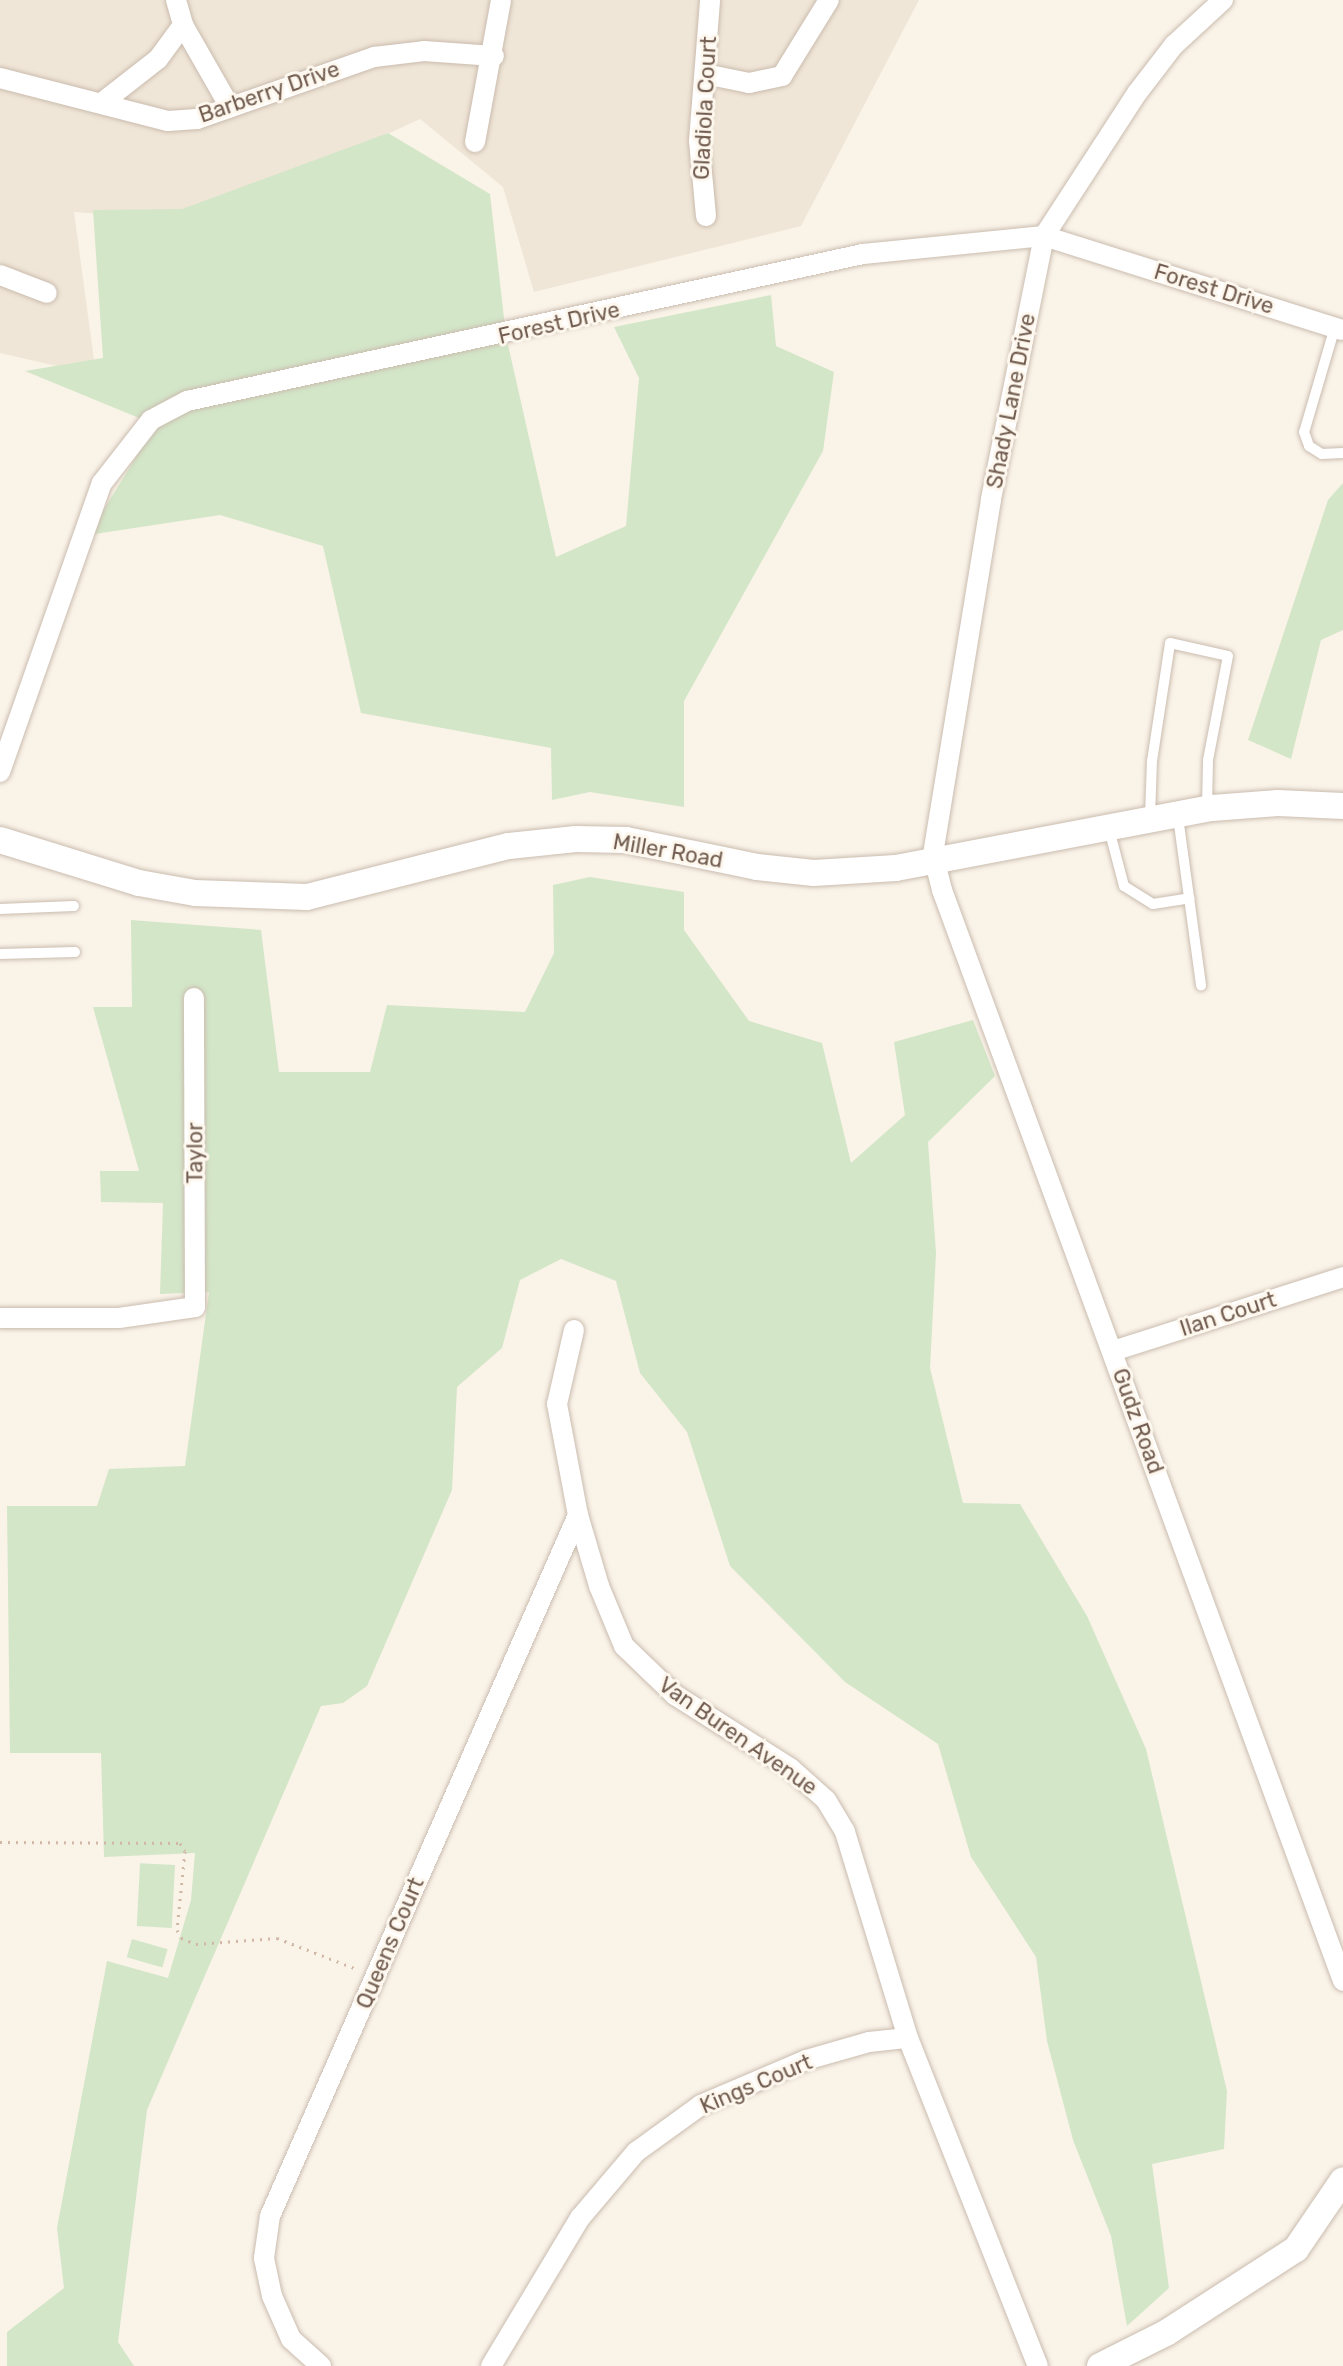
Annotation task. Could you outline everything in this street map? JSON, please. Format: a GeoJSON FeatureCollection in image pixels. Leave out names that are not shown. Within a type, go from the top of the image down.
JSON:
{"type":"FeatureCollection","features":[{"type":"Feature","properties":{"kind":"street"},"geometry":{"type":"LineString","coordinates":[[176,0],[183,25],[230,107]]}},
{"type":"Feature","properties":{"kind":"street"},"geometry":{"type":"LineString","coordinates":[[475,142],[494,56],[501,0]]}},
{"type":"Feature","properties":{"kind":"street","name":"Gladiola Court"},"geometry":{"type":"LineString","coordinates":[[706,216],[699,141],[710,0]]}},
{"type":"Feature","properties":{"kind":"street"},"geometry":{"type":"LineString","coordinates":[[705,74],[749,83],[782,76],[829,0]]}},
{"type":"Feature","properties":{"kind":"street","name":"Shady Lane Drive"},"geometry":{"type":"LineString","coordinates":[[935,861],[938,808],[991,500],[1044,236],[1137,93],[1174,45],[1223,0]]}},
{"type":"Feature","properties":{"kind":"street"},"geometry":{"type":"LineString","coordinates":[[103,102],[158,59],[183,25]]}},
{"type":"Feature","properties":{"kind":"street","name":"Barberry Drive"},"geometry":{"type":"LineString","coordinates":[[0,78],[168,121],[197,119],[374,57],[424,51],[494,56]]}},
{"type":"Feature","properties":{"kind":"street","name":"Forest Drive"},"geometry":{"type":"LineString","coordinates":[[0,772],[102,483],[151,420],[187,401],[863,254],[1044,236],[1339,328]]}},
{"type":"Feature","properties":{"kind":"street"},"geometry":{"type":"LineString","coordinates":[[0,275],[47,293]]}},
{"type":"Feature","properties":{"kind":"street","name":"Miller Road"},"geometry":{"type":"LineString","coordinates":[[0,840],[139,883],[259,898],[307,897],[509,846],[576,839],[626,840],[757,867],[814,873],[935,861],[1207,809],[1278,803],[1343,806]]}},
{"type":"Feature","properties":{"kind":"street","name":"Gudz Road"},"geometry":{"type":"LineString","coordinates":[[935,861],[1343,1981]]}},
{"type":"Feature","properties":{"kind":"street","name":"Taylor"},"geometry":{"type":"LineString","coordinates":[[0,1318],[119,1318],[195,1307],[194,998]]}},
{"type":"Feature","properties":{"kind":"street","name":"Ilan Court"},"geometry":{"type":"LineString","coordinates":[[1113,1351],[1343,1277]]}},
{"type":"Feature","properties":{"kind":"street","name":"Van Buren Avenue"},"geometry":{"type":"LineString","coordinates":[[574,1330],[557,1404],[578,1515],[599,1586],[624,1646],[675,1695],[790,1768],[826,1800],[845,1832],[908,2038],[1038,2366]]}},
{"type":"Feature","properties":{"kind":"street","name":"Queens Court"},"geometry":{"type":"LineString","coordinates":[[321,2366],[304,2356],[284,2325],[272,2296],[264,2238],[578,1515]]}},
{"type":"Feature","properties":{"kind":"street","name":"Kings Court"},"geometry":{"type":"LineString","coordinates":[[491,2366],[580,2218],[636,2152],[701,2105],[806,2060],[869,2042],[908,2038]]}},
{"type":"Feature","properties":{"kind":"street"},"geometry":{"type":"LineString","coordinates":[[1100,2366],[1166,2333],[1296,2249],[1343,2180]]}},
{"type":"Feature","properties":{"kind":"lane"},"geometry":{"type":"LineString","coordinates":[[1339,328],[1304,432],[1309,446],[1322,454],[1343,453]]}},
{"type":"Feature","properties":{"kind":"lane"},"geometry":{"type":"LineString","coordinates":[[1150,820],[1152,761],[1170,643],[1228,656],[1208,760],[1207,809]]}},
{"type":"Feature","properties":{"kind":"lane"},"geometry":{"type":"LineString","coordinates":[[1178,815],[1201,985]]}},
{"type":"Feature","properties":{"kind":"lane"},"geometry":{"type":"LineString","coordinates":[[1108,828],[1124,886],[1153,904],[1190,898]]}},
{"type":"Feature","properties":{"kind":"lane"},"geometry":{"type":"LineString","coordinates":[[0,909],[74,906]]}},
{"type":"Feature","properties":{"kind":"lane"},"geometry":{"type":"LineString","coordinates":[[0,954],[75,952]]}},
{"type":"Feature","properties":{"kind":"path"},"geometry":{"type":"LineString","coordinates":[[0,1842],[180,1843],[185,1851],[177,1930],[181,1938],[196,1944],[277,1938],[375,1977]]}},
{"type":"Feature","properties":{"kind":"shaded area"},"geometry":{"type":"Polygon","coordinates":[[[0,0],[919,0],[801,226],[534,292],[503,187],[420,119],[200,221],[74,212],[96,375],[0,353],[0,0]]]}},
{"type":"Feature","properties":{"kind":"green space"},"geometry":{"type":"Polygon","coordinates":[[[388,133],[490,194],[506,336],[556,557],[626,526],[639,378],[614,327],[771,295],[776,346],[834,372],[823,451],[684,701],[684,807],[590,792],[552,800],[551,748],[361,713],[323,546],[220,515],[88,535],[156,425],[25,371],[103,358],[93,210],[182,209],[388,133]]]}},
{"type":"Feature","properties":{"kind":"green space"},"geometry":{"type":"Polygon","coordinates":[[[1343,483],[1343,630],[1321,640],[1291,759],[1248,740],[1328,500],[1343,483]]]}},
{"type":"Feature","properties":{"kind":"green space"},"geometry":{"type":"Polygon","coordinates":[[[590,877],[684,892],[684,930],[749,1021],[822,1043],[851,1163],[905,1115],[894,1042],[973,1020],[995,1076],[928,1142],[936,1253],[930,1368],[963,1503],[1020,1504],[1087,1616],[1146,1749],[1227,2091],[1224,2149],[1152,2164],[1169,2288],[1127,2326],[1111,2236],[1073,2140],[1047,2041],[1036,1957],[971,1857],[938,1744],[845,1682],[730,1566],[687,1432],[640,1373],[616,1281],[561,1259],[520,1280],[502,1348],[457,1387],[452,1490],[367,1686],[343,1703],[321,1706],[147,2110],[118,2342],[134,2366],[7,2366],[7,2332],[64,2288],[57,2228],[107,1961],[168,1978],[191,1900],[195,1853],[104,1857],[101,1753],[10,1753],[7,1506],[97,1506],[109,1469],[185,1466],[209,1292],[160,1294],[163,1203],[101,1202],[100,1171],[139,1171],[93,1007],[132,1007],[131,920],[261,930],[279,1072],[370,1072],[387,1005],[525,1012],[554,953],[553,885],[590,877]]]}},
{"type":"Feature","properties":{"kind":"green space"},"geometry":{"type":"Polygon","coordinates":[[[140,1863],[175,1865],[172,1928],[137,1926],[140,1863]]]}},
{"type":"Feature","properties":{"kind":"green space"},"geometry":{"type":"Polygon","coordinates":[[[132,1939],[168,1949],[162,1967],[127,1957],[132,1939]]]}}]}
